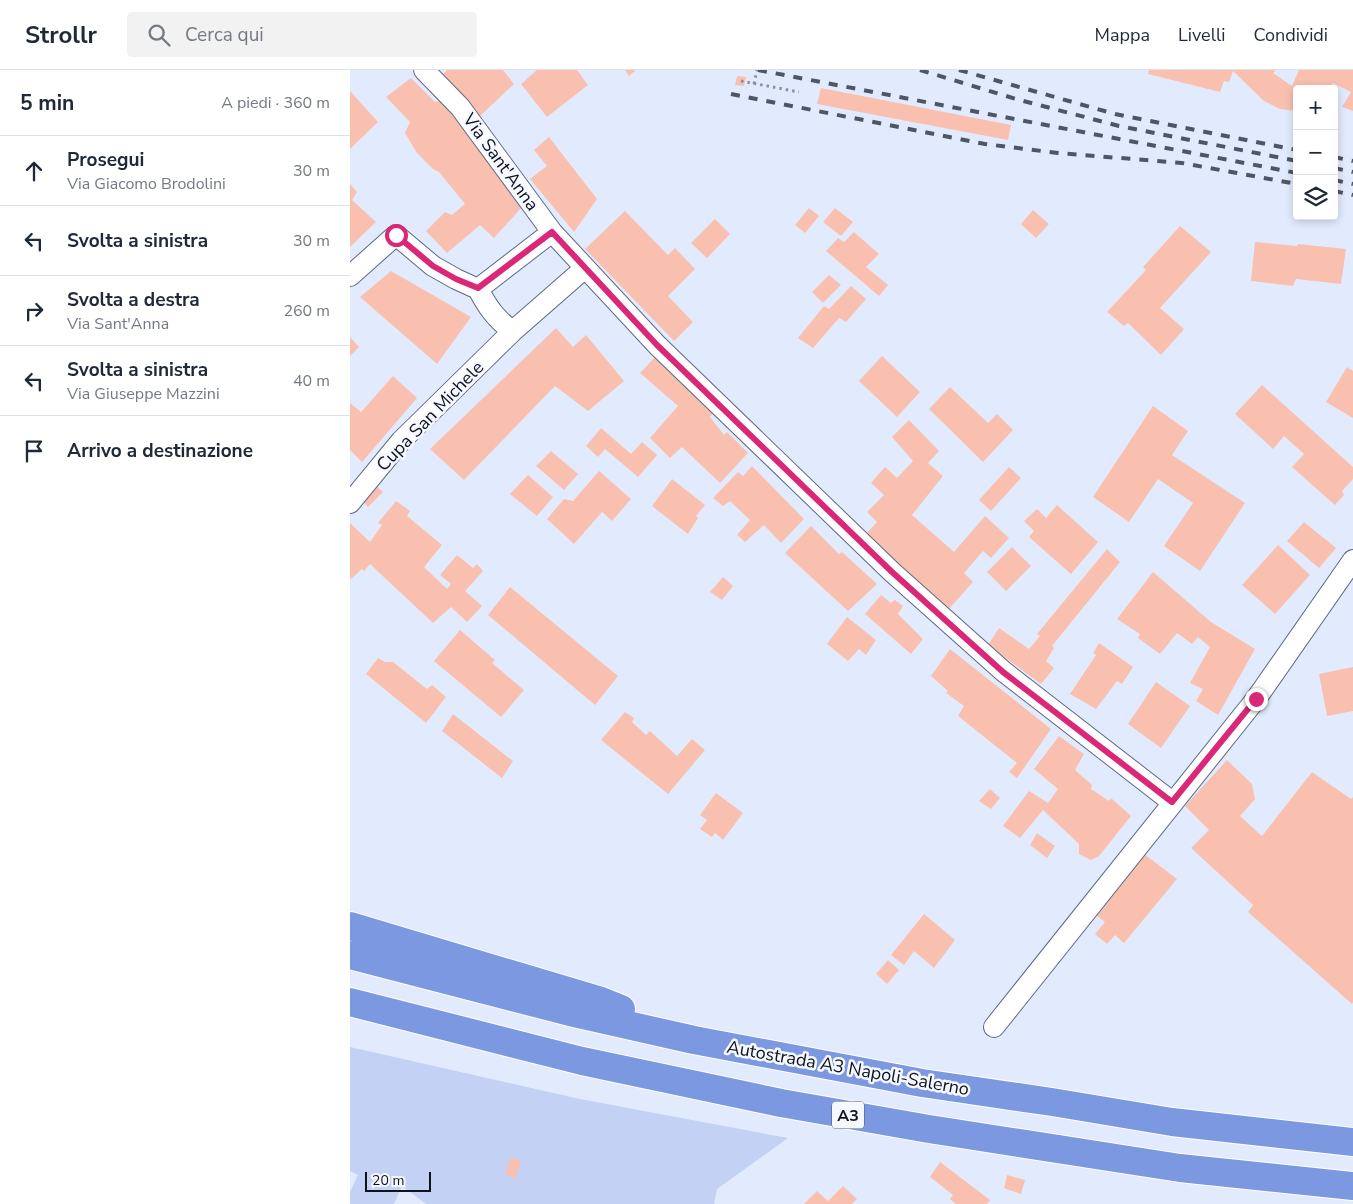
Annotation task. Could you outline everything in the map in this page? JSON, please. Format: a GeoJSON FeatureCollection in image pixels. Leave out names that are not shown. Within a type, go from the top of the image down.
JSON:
{"type":"FeatureCollection","features":[{"type":"Feature","properties":{"kind":"highway"},"geometry":{"type":"LineString","coordinates":[[350,926],[601,1000],[694,1040]]}},
{"type":"Feature","properties":{"kind":"highway","name":"Autostrada A3 Napoli-Salerno"},"geometry":{"type":"LineString","coordinates":[[350,955],[570,1012],[694,1040],[922,1084],[1052,1102],[1172,1122],[1353,1142]]}},
{"type":"Feature","properties":{"kind":"highway","name":"A3"},"geometry":{"type":"LineString","coordinates":[[350,1002],[582,1061],[781,1103],[929,1129],[1180,1168],[1353,1186]]}},
{"type":"Feature","properties":{"kind":"street","name":"Via Sant'Anna"},"geometry":{"type":"LineString","coordinates":[[424,70],[460,107],[552,232],[657,345],[892,572],[1003,672],[1172,802]]}},
{"type":"Feature","properties":{"kind":"street"},"geometry":{"type":"LineString","coordinates":[[478,288],[552,232]]}},
{"type":"Feature","properties":{"kind":"street"},"geometry":{"type":"LineString","coordinates":[[350,276],[396,235],[433,266],[456,279],[478,288],[486,305],[499,321],[513,331]]}},
{"type":"Feature","properties":{"kind":"street","name":"Cupa San Michele"},"geometry":{"type":"LineString","coordinates":[[350,503],[401,441],[513,331],[585,268]]}},
{"type":"Feature","properties":{"kind":"street"},"geometry":{"type":"LineString","coordinates":[[994,1027],[1256,699],[1353,560]]}},
{"type":"Feature","properties":{"kind":"path"},"geometry":{"type":"LineString","coordinates":[[754,84],[757,70]]}},
{"type":"Feature","properties":{"kind":"path"},"geometry":{"type":"LineString","coordinates":[[741,81],[799,92]]}},
{"type":"Feature","properties":{"kind":"shaded area"},"geometry":{"type":"Polygon","coordinates":[[[350,1047],[580,1099],[788,1138],[717,1189],[714,1204],[426,1204],[402,1186],[394,1204],[350,1204],[350,1192],[358,1175],[350,1171],[350,1047]]]}},
{"type":"Feature","properties":{"kind":"building"},"geometry":{"type":"Polygon","coordinates":[[[447,70],[503,70],[514,84],[480,116],[442,75],[447,70]]]}},
{"type":"Feature","properties":{"kind":"building"},"geometry":{"type":"Polygon","coordinates":[[[537,70],[577,70],[588,85],[547,117],[521,84],[537,70]]]}},
{"type":"Feature","properties":{"kind":"building"},"geometry":{"type":"Polygon","coordinates":[[[625,70],[636,70],[629,76],[625,70]]]}},
{"type":"Feature","properties":{"kind":"building"},"geometry":{"type":"Polygon","coordinates":[[[1149,70],[1276,70],[1273,73],[1292,86],[1299,70],[1353,70],[1353,111],[1342,107],[1351,92],[1333,83],[1332,85],[1293,85],[1293,111],[1280,109],[1264,101],[1233,71],[1229,82],[1224,81],[1220,92],[1148,74],[1149,70]]]}},
{"type":"Feature","properties":{"kind":"building"},"geometry":{"type":"Polygon","coordinates":[[[737,76],[746,77],[744,86],[735,85],[737,76]]]}},
{"type":"Feature","properties":{"kind":"building"},"geometry":{"type":"Polygon","coordinates":[[[411,78],[435,102],[443,100],[523,206],[494,238],[480,225],[447,253],[426,231],[445,212],[452,215],[465,204],[439,172],[433,169],[417,153],[405,133],[410,122],[386,97],[411,78]]]}},
{"type":"Feature","properties":{"kind":"building"},"geometry":{"type":"Polygon","coordinates":[[[821,88],[1011,125],[1008,140],[817,104],[821,88]]]}},
{"type":"Feature","properties":{"kind":"building"},"geometry":{"type":"Polygon","coordinates":[[[350,91],[378,122],[350,149],[350,91]]]}},
{"type":"Feature","properties":{"kind":"building"},"geometry":{"type":"Polygon","coordinates":[[[549,137],[597,199],[574,232],[530,179],[547,166],[534,150],[549,137]]]}},
{"type":"Feature","properties":{"kind":"building"},"geometry":{"type":"Polygon","coordinates":[[[350,184],[357,192],[352,200],[376,222],[350,247],[350,184]]]}},
{"type":"Feature","properties":{"kind":"building"},"geometry":{"type":"Polygon","coordinates":[[[809,208],[819,216],[805,233],[795,225],[809,208]]]}},
{"type":"Feature","properties":{"kind":"building"},"geometry":{"type":"Polygon","coordinates":[[[835,208],[853,222],[841,236],[823,222],[835,208]]]}},
{"type":"Feature","properties":{"kind":"building"},"geometry":{"type":"Polygon","coordinates":[[[1033,210],[1049,224],[1036,238],[1021,224],[1033,210]]]}},
{"type":"Feature","properties":{"kind":"building"},"geometry":{"type":"Polygon","coordinates":[[[625,211],[668,255],[675,248],[695,269],[668,296],[693,322],[674,341],[585,249],[625,211]]]}},
{"type":"Feature","properties":{"kind":"building"},"geometry":{"type":"Polygon","coordinates":[[[715,219],[730,234],[707,258],[691,243],[715,219]]]}},
{"type":"Feature","properties":{"kind":"building"},"geometry":{"type":"Polygon","coordinates":[[[1180,226],[1211,252],[1160,308],[1184,329],[1161,355],[1128,323],[1124,326],[1107,312],[1146,270],[1143,267],[1180,226]]]}},
{"type":"Feature","properties":{"kind":"building"},"geometry":{"type":"Polygon","coordinates":[[[854,232],[879,254],[866,267],[888,285],[879,296],[826,251],[838,238],[844,242],[854,232]]]}},
{"type":"Feature","properties":{"kind":"building"},"geometry":{"type":"Polygon","coordinates":[[[1255,242],[1346,249],[1341,284],[1296,279],[1293,286],[1251,281],[1255,242]]]}},
{"type":"Feature","properties":{"kind":"building"},"geometry":{"type":"Polygon","coordinates":[[[391,271],[471,317],[437,364],[360,297],[391,271]]]}},
{"type":"Feature","properties":{"kind":"building"},"geometry":{"type":"Polygon","coordinates":[[[829,275],[841,285],[823,303],[812,292],[829,275]]]}},
{"type":"Feature","properties":{"kind":"building"},"geometry":{"type":"Polygon","coordinates":[[[851,286],[866,299],[846,322],[839,318],[813,348],[798,338],[824,306],[829,309],[851,286]]]}},
{"type":"Feature","properties":{"kind":"building"},"geometry":{"type":"Polygon","coordinates":[[[556,328],[573,347],[586,335],[624,381],[588,411],[555,386],[464,480],[430,449],[556,328]]]}},
{"type":"Feature","properties":{"kind":"building"},"geometry":{"type":"Polygon","coordinates":[[[350,337],[359,347],[350,356],[350,337]]]}},
{"type":"Feature","properties":{"kind":"building"},"geometry":{"type":"Polygon","coordinates":[[[882,356],[920,392],[897,417],[859,381],[882,356]]]}},
{"type":"Feature","properties":{"kind":"building"},"geometry":{"type":"Polygon","coordinates":[[[655,357],[715,411],[710,417],[724,435],[727,432],[748,453],[720,483],[682,447],[670,458],[650,438],[678,406],[640,373],[655,357]]]}},
{"type":"Feature","properties":{"kind":"building"},"geometry":{"type":"Polygon","coordinates":[[[1347,367],[1353,371],[1353,418],[1326,402],[1347,367]]]}},
{"type":"Feature","properties":{"kind":"building"},"geometry":{"type":"Polygon","coordinates":[[[393,376],[417,398],[362,462],[350,450],[350,403],[361,412],[393,376]]]}},
{"type":"Feature","properties":{"kind":"building"},"geometry":{"type":"Polygon","coordinates":[[[1262,385],[1353,467],[1353,479],[1342,491],[1344,495],[1335,505],[1292,467],[1304,454],[1284,436],[1273,449],[1235,414],[1262,385]]]}},
{"type":"Feature","properties":{"kind":"building"},"geometry":{"type":"Polygon","coordinates":[[[950,387],[988,423],[997,414],[1013,430],[983,462],[929,409],[950,387]]]}},
{"type":"Feature","properties":{"kind":"building"},"geometry":{"type":"Polygon","coordinates":[[[1153,406],[1188,431],[1172,455],[1245,503],[1200,571],[1164,546],[1193,503],[1158,479],[1129,522],[1093,497],[1153,406]]]}},
{"type":"Feature","properties":{"kind":"building"},"geometry":{"type":"Polygon","coordinates":[[[909,420],[939,451],[928,463],[943,476],[912,515],[954,552],[985,516],[1009,538],[991,558],[983,551],[964,573],[973,582],[948,610],[865,535],[877,522],[867,512],[884,495],[871,483],[885,467],[897,478],[913,461],[892,437],[909,420]]]}},
{"type":"Feature","properties":{"kind":"building"},"geometry":{"type":"Polygon","coordinates":[[[601,428],[631,454],[642,442],[657,455],[638,477],[605,449],[598,457],[586,446],[601,428]]]}},
{"type":"Feature","properties":{"kind":"building"},"geometry":{"type":"Polygon","coordinates":[[[551,451],[578,474],[564,490],[536,466],[551,451]]]}},
{"type":"Feature","properties":{"kind":"building"},"geometry":{"type":"Polygon","coordinates":[[[752,466],[804,519],[781,543],[764,525],[745,542],[737,535],[750,520],[730,501],[723,506],[713,498],[738,472],[743,476],[752,466]]]}},
{"type":"Feature","properties":{"kind":"building"},"geometry":{"type":"Polygon","coordinates":[[[1009,467],[1021,478],[991,511],[979,500],[1009,467]]]}},
{"type":"Feature","properties":{"kind":"building"},"geometry":{"type":"Polygon","coordinates":[[[599,471],[631,499],[612,521],[602,512],[574,544],[547,519],[564,499],[573,501],[599,471]]]}},
{"type":"Feature","properties":{"kind":"building"},"geometry":{"type":"Polygon","coordinates":[[[528,475],[553,497],[537,516],[510,494],[528,475]]]}},
{"type":"Feature","properties":{"kind":"building"},"geometry":{"type":"Polygon","coordinates":[[[672,479],[705,505],[696,516],[698,518],[688,534],[652,506],[672,479]]]}},
{"type":"Feature","properties":{"kind":"building"},"geometry":{"type":"Polygon","coordinates":[[[373,483],[383,492],[368,507],[359,497],[373,483]]]}},
{"type":"Feature","properties":{"kind":"building"},"geometry":{"type":"Polygon","coordinates":[[[396,501],[410,511],[407,516],[442,545],[424,567],[447,589],[451,584],[440,575],[457,555],[473,568],[477,564],[483,571],[465,591],[482,606],[467,622],[451,607],[433,623],[370,564],[364,571],[362,569],[350,578],[350,523],[370,542],[382,525],[378,523],[396,501]]]}},
{"type":"Feature","properties":{"kind":"building"},"geometry":{"type":"Polygon","coordinates":[[[1057,505],[1098,542],[1071,574],[1029,537],[1034,531],[1024,521],[1037,509],[1046,518],[1057,505]]]}},
{"type":"Feature","properties":{"kind":"building"},"geometry":{"type":"Polygon","coordinates":[[[1304,522],[1336,548],[1319,568],[1287,541],[1304,522]]]}},
{"type":"Feature","properties":{"kind":"building"},"geometry":{"type":"Polygon","coordinates":[[[811,526],[839,554],[842,552],[877,584],[848,611],[785,553],[811,526]]]}},
{"type":"Feature","properties":{"kind":"building"},"geometry":{"type":"Polygon","coordinates":[[[1278,545],[1310,575],[1275,614],[1242,585],[1278,545]]]}},
{"type":"Feature","properties":{"kind":"building"},"geometry":{"type":"Polygon","coordinates":[[[1012,547],[1031,566],[1006,591],[987,572],[1012,547]]]}},
{"type":"Feature","properties":{"kind":"building"},"geometry":{"type":"Polygon","coordinates":[[[1107,549],[1120,562],[1052,646],[1054,648],[1046,661],[1054,668],[1041,684],[988,645],[999,628],[1029,649],[1040,636],[1037,634],[1107,549]]]}},
{"type":"Feature","properties":{"kind":"building"},"geometry":{"type":"Polygon","coordinates":[[[1153,572],[1211,622],[1255,649],[1218,715],[1196,701],[1203,689],[1190,683],[1210,647],[1198,637],[1192,644],[1177,633],[1160,654],[1138,638],[1140,634],[1117,619],[1153,572]]]}},
{"type":"Feature","properties":{"kind":"building"},"geometry":{"type":"Polygon","coordinates":[[[723,577],[733,586],[722,600],[710,592],[723,577]]]}},
{"type":"Feature","properties":{"kind":"building"},"geometry":{"type":"Polygon","coordinates":[[[510,587],[618,676],[595,705],[488,615],[510,587]]]}},
{"type":"Feature","properties":{"kind":"building"},"geometry":{"type":"Polygon","coordinates":[[[881,595],[891,603],[895,600],[903,606],[898,614],[923,639],[911,654],[865,614],[881,595]]]}},
{"type":"Feature","properties":{"kind":"building"},"geometry":{"type":"Polygon","coordinates":[[[847,617],[876,640],[866,655],[859,649],[848,661],[827,644],[847,617]]]}},
{"type":"Feature","properties":{"kind":"building"},"geometry":{"type":"Polygon","coordinates":[[[460,630],[495,660],[492,663],[524,690],[501,717],[434,661],[460,630]]]}},
{"type":"Feature","properties":{"kind":"building"},"geometry":{"type":"Polygon","coordinates":[[[1099,643],[1133,667],[1122,684],[1117,681],[1096,709],[1070,694],[1096,655],[1093,653],[1099,643]]]}},
{"type":"Feature","properties":{"kind":"building"},"geometry":{"type":"Polygon","coordinates":[[[950,649],[1051,729],[1017,778],[1009,772],[1017,763],[958,716],[964,706],[946,693],[948,691],[931,676],[950,649]]]}},
{"type":"Feature","properties":{"kind":"building"},"geometry":{"type":"Polygon","coordinates":[[[378,658],[385,662],[393,662],[427,689],[432,685],[446,697],[426,723],[366,674],[378,658]]]}},
{"type":"Feature","properties":{"kind":"building"},"geometry":{"type":"Polygon","coordinates":[[[1353,667],[1353,711],[1327,716],[1319,674],[1353,667]]]}},
{"type":"Feature","properties":{"kind":"building"},"geometry":{"type":"Polygon","coordinates":[[[1156,682],[1190,706],[1161,748],[1128,724],[1156,682]]]}},
{"type":"Feature","properties":{"kind":"building"},"geometry":{"type":"Polygon","coordinates":[[[625,712],[634,718],[632,722],[646,735],[650,731],[677,756],[692,739],[705,750],[668,794],[601,740],[625,712]]]}},
{"type":"Feature","properties":{"kind":"building"},"geometry":{"type":"Polygon","coordinates":[[[453,714],[513,761],[502,778],[442,731],[453,714]]]}},
{"type":"Feature","properties":{"kind":"building"},"geometry":{"type":"Polygon","coordinates":[[[1059,736],[1084,754],[1075,770],[1092,785],[1091,789],[1109,801],[1111,798],[1131,816],[1099,856],[1091,860],[1079,854],[1079,844],[1043,810],[1020,838],[1003,826],[1029,791],[1048,803],[1058,789],[1034,769],[1059,736]]]}},
{"type":"Feature","properties":{"kind":"building"},"geometry":{"type":"Polygon","coordinates":[[[1227,760],[1252,784],[1255,799],[1240,816],[1262,836],[1312,772],[1351,799],[1353,797],[1352,1004],[1248,912],[1253,905],[1191,848],[1209,830],[1185,806],[1227,760]]]}},
{"type":"Feature","properties":{"kind":"building"},"geometry":{"type":"Polygon","coordinates":[[[990,789],[1000,798],[991,809],[979,801],[990,789]]]}},
{"type":"Feature","properties":{"kind":"building"},"geometry":{"type":"Polygon","coordinates":[[[716,793],[743,813],[723,840],[715,833],[712,837],[700,829],[707,820],[700,815],[716,793]]]}},
{"type":"Feature","properties":{"kind":"building"},"geometry":{"type":"Polygon","coordinates":[[[1037,833],[1055,846],[1047,858],[1030,845],[1037,833]]]}},
{"type":"Feature","properties":{"kind":"building"},"geometry":{"type":"Polygon","coordinates":[[[1143,853],[1177,879],[1124,943],[1115,935],[1107,944],[1095,934],[1105,922],[1093,913],[1143,853]]]}},
{"type":"Feature","properties":{"kind":"building"},"geometry":{"type":"Polygon","coordinates":[[[924,914],[955,940],[934,968],[914,951],[904,965],[891,955],[924,914]]]}},
{"type":"Feature","properties":{"kind":"building"},"geometry":{"type":"Polygon","coordinates":[[[888,960],[899,970],[887,984],[876,974],[888,960]]]}},
{"type":"Feature","properties":{"kind":"building"},"geometry":{"type":"Polygon","coordinates":[[[511,1157],[521,1162],[515,1179],[505,1174],[511,1157]]]}},
{"type":"Feature","properties":{"kind":"building"},"geometry":{"type":"Polygon","coordinates":[[[940,1162],[990,1200],[987,1204],[956,1204],[950,1199],[953,1195],[930,1177],[940,1162]]]}},
{"type":"Feature","properties":{"kind":"building"},"geometry":{"type":"Polygon","coordinates":[[[1007,1175],[1025,1180],[1021,1194],[1004,1188],[1007,1175]]]}},
{"type":"Feature","properties":{"kind":"building"},"geometry":{"type":"Polygon","coordinates":[[[843,1186],[857,1199],[852,1204],[804,1204],[817,1191],[828,1201],[843,1186]]]}},
{"type":"Feature","properties":{"kind":"railway"},"geometry":{"type":"LineString","coordinates":[[758,70],[1293,172]]}},
{"type":"Feature","properties":{"kind":"railway"},"geometry":{"type":"LineString","coordinates":[[920,70],[1016,99],[1119,126],[1293,160]]}},
{"type":"Feature","properties":{"kind":"railway"},"geometry":{"type":"LineString","coordinates":[[959,70],[1115,114],[1293,149]]}},
{"type":"Feature","properties":{"kind":"railway"},"geometry":{"type":"LineString","coordinates":[[731,94],[985,144],[1058,153],[1182,163],[1293,183]]}},
{"type":"Feature","properties":{"kind":"railway"},"geometry":{"type":"LineString","coordinates":[[1338,158],[1353,161]]}},
{"type":"Feature","properties":{"kind":"railway"},"geometry":{"type":"LineString","coordinates":[[1338,169],[1353,172]]}},
{"type":"Feature","properties":{"kind":"railway"},"geometry":{"type":"LineString","coordinates":[[1338,181],[1353,184]]}},
{"type":"Feature","properties":{"kind":"railway"},"geometry":{"type":"LineString","coordinates":[[1338,192],[1353,195]]}},
{"type":"Feature","properties":{"kind":"route"},"geometry":{"type":"LineString","coordinates":[[396,235],[433,266],[456,279],[478,288],[552,232],[657,345],[892,572],[1003,672],[1172,802],[1256,699]]}}]}
